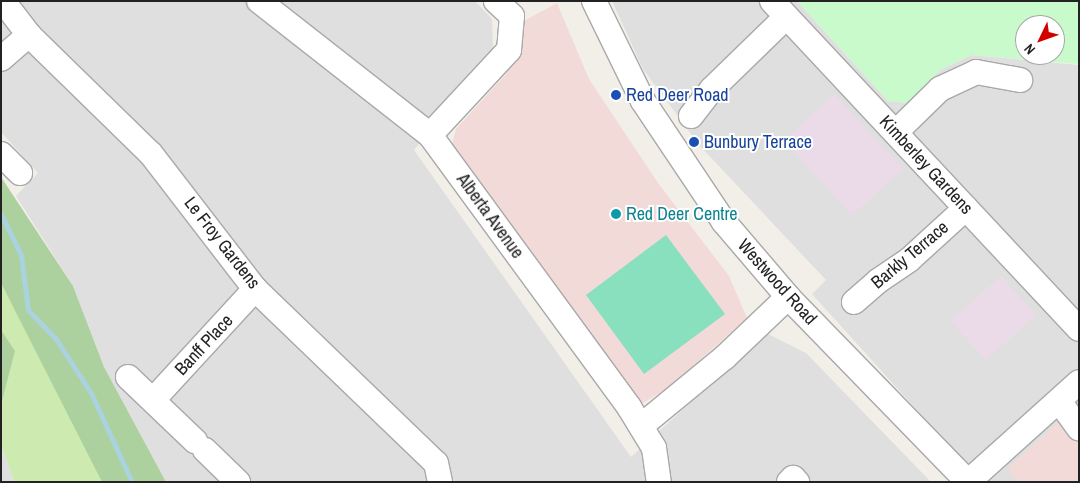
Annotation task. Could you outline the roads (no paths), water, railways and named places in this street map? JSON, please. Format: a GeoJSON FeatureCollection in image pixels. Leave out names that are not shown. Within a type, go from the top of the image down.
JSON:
{"type":"FeatureCollection","features":[{"type":"Feature","properties":{"kind":"street","name":"Le Froy Gardens"},"geometry":{"type":"LineString","coordinates":[[3,1],[29,34],[151,154],[255,289],[436,463],[440,482]]}},
{"type":"Feature","properties":{"kind":"street","name":"Alberta Avenue"},"geometry":{"type":"LineString","coordinates":[[259,1],[430,135],[641,426],[654,448],[659,482]]}},
{"type":"Feature","properties":{"kind":"street"},"geometry":{"type":"LineString","coordinates":[[430,135],[509,50],[512,16],[496,1]]}},
{"type":"Feature","properties":{"kind":"street","name":"Westwood Road"},"geometry":{"type":"LineString","coordinates":[[594,1],[643,101],[677,156],[724,222],[788,297],[968,482]]}},
{"type":"Feature","properties":{"kind":"street"},"geometry":{"type":"LineString","coordinates":[[691,116],[779,9]]}},
{"type":"Feature","properties":{"kind":"street","name":"Kimberley Gardens"},"geometry":{"type":"LineString","coordinates":[[779,9],[1079,329]]}},
{"type":"Feature","properties":{"kind":"street"},"geometry":{"type":"LineString","coordinates":[[1,60],[29,34]]}},
{"type":"Feature","properties":{"kind":"street"},"geometry":{"type":"LineString","coordinates":[[896,132],[940,89],[976,72],[1020,80]]}},
{"type":"Feature","properties":{"kind":"street"},"geometry":{"type":"LineString","coordinates":[[1,154],[20,174]]}},
{"type":"Feature","properties":{"kind":"street","name":"Barkly Terrace"},"geometry":{"type":"LineString","coordinates":[[854,302],[878,281],[908,260],[966,208]]}},
{"type":"Feature","properties":{"kind":"street","name":"Banff Place"},"geometry":{"type":"LineString","coordinates":[[153,400],[255,289]]}},
{"type":"Feature","properties":{"kind":"street"},"geometry":{"type":"LineString","coordinates":[[641,426],[725,356],[788,297]]}},
{"type":"Feature","properties":{"kind":"street"},"geometry":{"type":"LineString","coordinates":[[128,377],[238,482]]}},
{"type":"Feature","properties":{"kind":"street"},"geometry":{"type":"LineString","coordinates":[[968,482],[1079,382]]}},
{"type":"Feature","properties":{"kind":"street"},"geometry":{"type":"LineString","coordinates":[[1059,401],[1079,429]]}},
{"type":"Feature","properties":{"kind":"street"},"geometry":{"type":"LineString","coordinates":[[789,482],[793,478],[797,482]]}},
{"type":"Feature","properties":{"kind":"waterway"},"geometry":{"type":"LineString","coordinates":[[1,214],[21,255],[28,310],[56,339],[91,393],[132,482]]}},
{"type":"Feature","properties":{"kind":"place","name":"Red Deer Road"},"geometry":{"type":"Point","coordinates":[616,95]}},
{"type":"Feature","properties":{"kind":"place","name":"Bunbury Terrace"},"geometry":{"type":"Point","coordinates":[694,142]}},
{"type":"Feature","properties":{"kind":"place","name":"Red Deer Centre"},"geometry":{"type":"Point","coordinates":[616,214]}}]}
